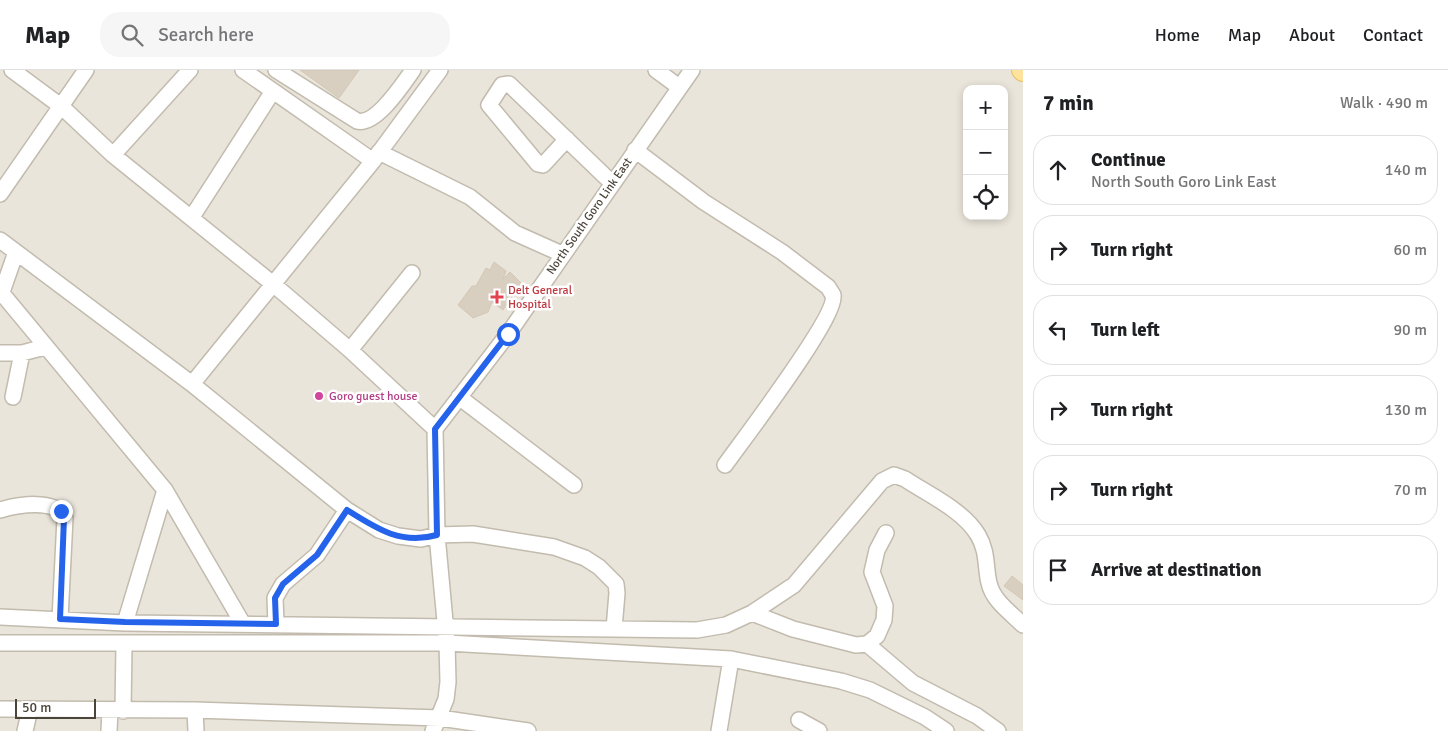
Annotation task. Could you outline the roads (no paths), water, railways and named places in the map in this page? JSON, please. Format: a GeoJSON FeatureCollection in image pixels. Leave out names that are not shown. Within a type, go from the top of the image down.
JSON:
{"type":"FeatureCollection","features":[{"type":"Feature","properties":{"kind":"street"},"geometry":{"type":"LineString","coordinates":[[12,70],[62,107],[112,155],[192,217],[273,284],[350,350],[435,429],[437,535],[444,627],[447,643],[448,682],[437,724]]}},
{"type":"Feature","properties":{"kind":"street"},"geometry":{"type":"LineString","coordinates":[[0,194],[86,70]]}},
{"type":"Feature","properties":{"kind":"street"},"geometry":{"type":"LineString","coordinates":[[112,155],[190,70]]}},
{"type":"Feature","properties":{"kind":"street"},"geometry":{"type":"LineString","coordinates":[[243,70],[376,156],[470,196],[515,233],[562,254]]}},
{"type":"Feature","properties":{"kind":"street"},"geometry":{"type":"LineString","coordinates":[[276,70],[318,98],[357,121],[363,122],[372,119],[391,99],[413,70]]}},
{"type":"Feature","properties":{"kind":"street"},"geometry":{"type":"LineString","coordinates":[[192,384],[376,156],[440,70]]}},
{"type":"Feature","properties":{"kind":"street"},"geometry":{"type":"LineString","coordinates":[[656,70],[679,87]]}},
{"type":"Feature","properties":{"kind":"street","name":"North South Goro Link East"},"geometry":{"type":"LineString","coordinates":[[435,429],[508,334],[612,182],[692,70]]}},
{"type":"Feature","properties":{"kind":"street"},"geometry":{"type":"LineString","coordinates":[[567,139],[543,165],[538,164],[489,104],[502,85],[507,83],[567,139],[612,182]]}},
{"type":"Feature","properties":{"kind":"street"},"geometry":{"type":"LineString","coordinates":[[192,217],[273,91]]}},
{"type":"Feature","properties":{"kind":"street"},"geometry":{"type":"LineString","coordinates":[[635,150],[704,202],[782,252],[828,286],[833,295],[832,308],[798,363],[725,465]]}},
{"type":"Feature","properties":{"kind":"street"},"geometry":{"type":"LineString","coordinates":[[0,240],[192,384],[347,510],[379,530],[398,536],[421,539],[437,535],[472,534],[554,547],[579,554],[599,567],[616,584],[614,629]]}},
{"type":"Feature","properties":{"kind":"street"},"geometry":{"type":"LineString","coordinates":[[16,252],[1,292],[165,490],[243,624]]}},
{"type":"Feature","properties":{"kind":"street"},"geometry":{"type":"LineString","coordinates":[[350,350],[412,274]]}},
{"type":"Feature","properties":{"kind":"street"},"geometry":{"type":"LineString","coordinates":[[0,353],[22,353],[45,347]]}},
{"type":"Feature","properties":{"kind":"street"},"geometry":{"type":"LineString","coordinates":[[12,397],[22,353]]}},
{"type":"Feature","properties":{"kind":"street"},"geometry":{"type":"LineString","coordinates":[[459,397],[574,485]]}},
{"type":"Feature","properties":{"kind":"street"},"geometry":{"type":"LineString","coordinates":[[0,617],[125,622],[696,630],[726,625],[752,613],[794,585],[882,481],[894,476],[905,479],[967,520],[979,536],[988,560],[989,584],[995,596],[1023,625]]}},
{"type":"Feature","properties":{"kind":"street"},"geometry":{"type":"LineString","coordinates":[[125,622],[165,490]]}},
{"type":"Feature","properties":{"kind":"street"},"geometry":{"type":"LineString","coordinates":[[0,510],[13,506],[29,506],[55,507],[61,511],[64,518],[60,619]]}},
{"type":"Feature","properties":{"kind":"street"},"geometry":{"type":"LineString","coordinates":[[276,624],[275,598],[283,584],[317,555],[347,510]]}},
{"type":"Feature","properties":{"kind":"street"},"geometry":{"type":"LineString","coordinates":[[752,613],[800,631],[856,644],[867,644],[877,636],[884,620],[886,606],[872,570],[877,550],[886,533]]}},
{"type":"Feature","properties":{"kind":"street"},"geometry":{"type":"LineString","coordinates":[[0,643],[447,643],[731,659],[841,681],[870,690],[925,717],[946,731]]}},
{"type":"Feature","properties":{"kind":"street"},"geometry":{"type":"LineString","coordinates":[[110,731],[116,711],[124,644]]}},
{"type":"Feature","properties":{"kind":"street"},"geometry":{"type":"LineString","coordinates":[[867,644],[912,683],[977,716],[998,731]]}},
{"type":"Feature","properties":{"kind":"street"},"geometry":{"type":"LineString","coordinates":[[718,731],[731,659]]}},
{"type":"Feature","properties":{"kind":"street"},"geometry":{"type":"LineString","coordinates":[[0,709],[195,710],[528,731]]}},
{"type":"Feature","properties":{"kind":"street"},"geometry":{"type":"LineString","coordinates":[[25,731],[30,709]]}},
{"type":"Feature","properties":{"kind":"street"},"geometry":{"type":"LineString","coordinates":[[195,710],[196,731]]}},
{"type":"Feature","properties":{"kind":"street"},"geometry":{"type":"LineString","coordinates":[[799,720],[819,731]]}},
{"type":"Feature","properties":{"kind":"place","name":"Delt General Hospital"},"geometry":{"type":"Point","coordinates":[497,297]}},
{"type":"Feature","properties":{"kind":"place","name":"Goro guest house"},"geometry":{"type":"Point","coordinates":[319,396]}}]}
